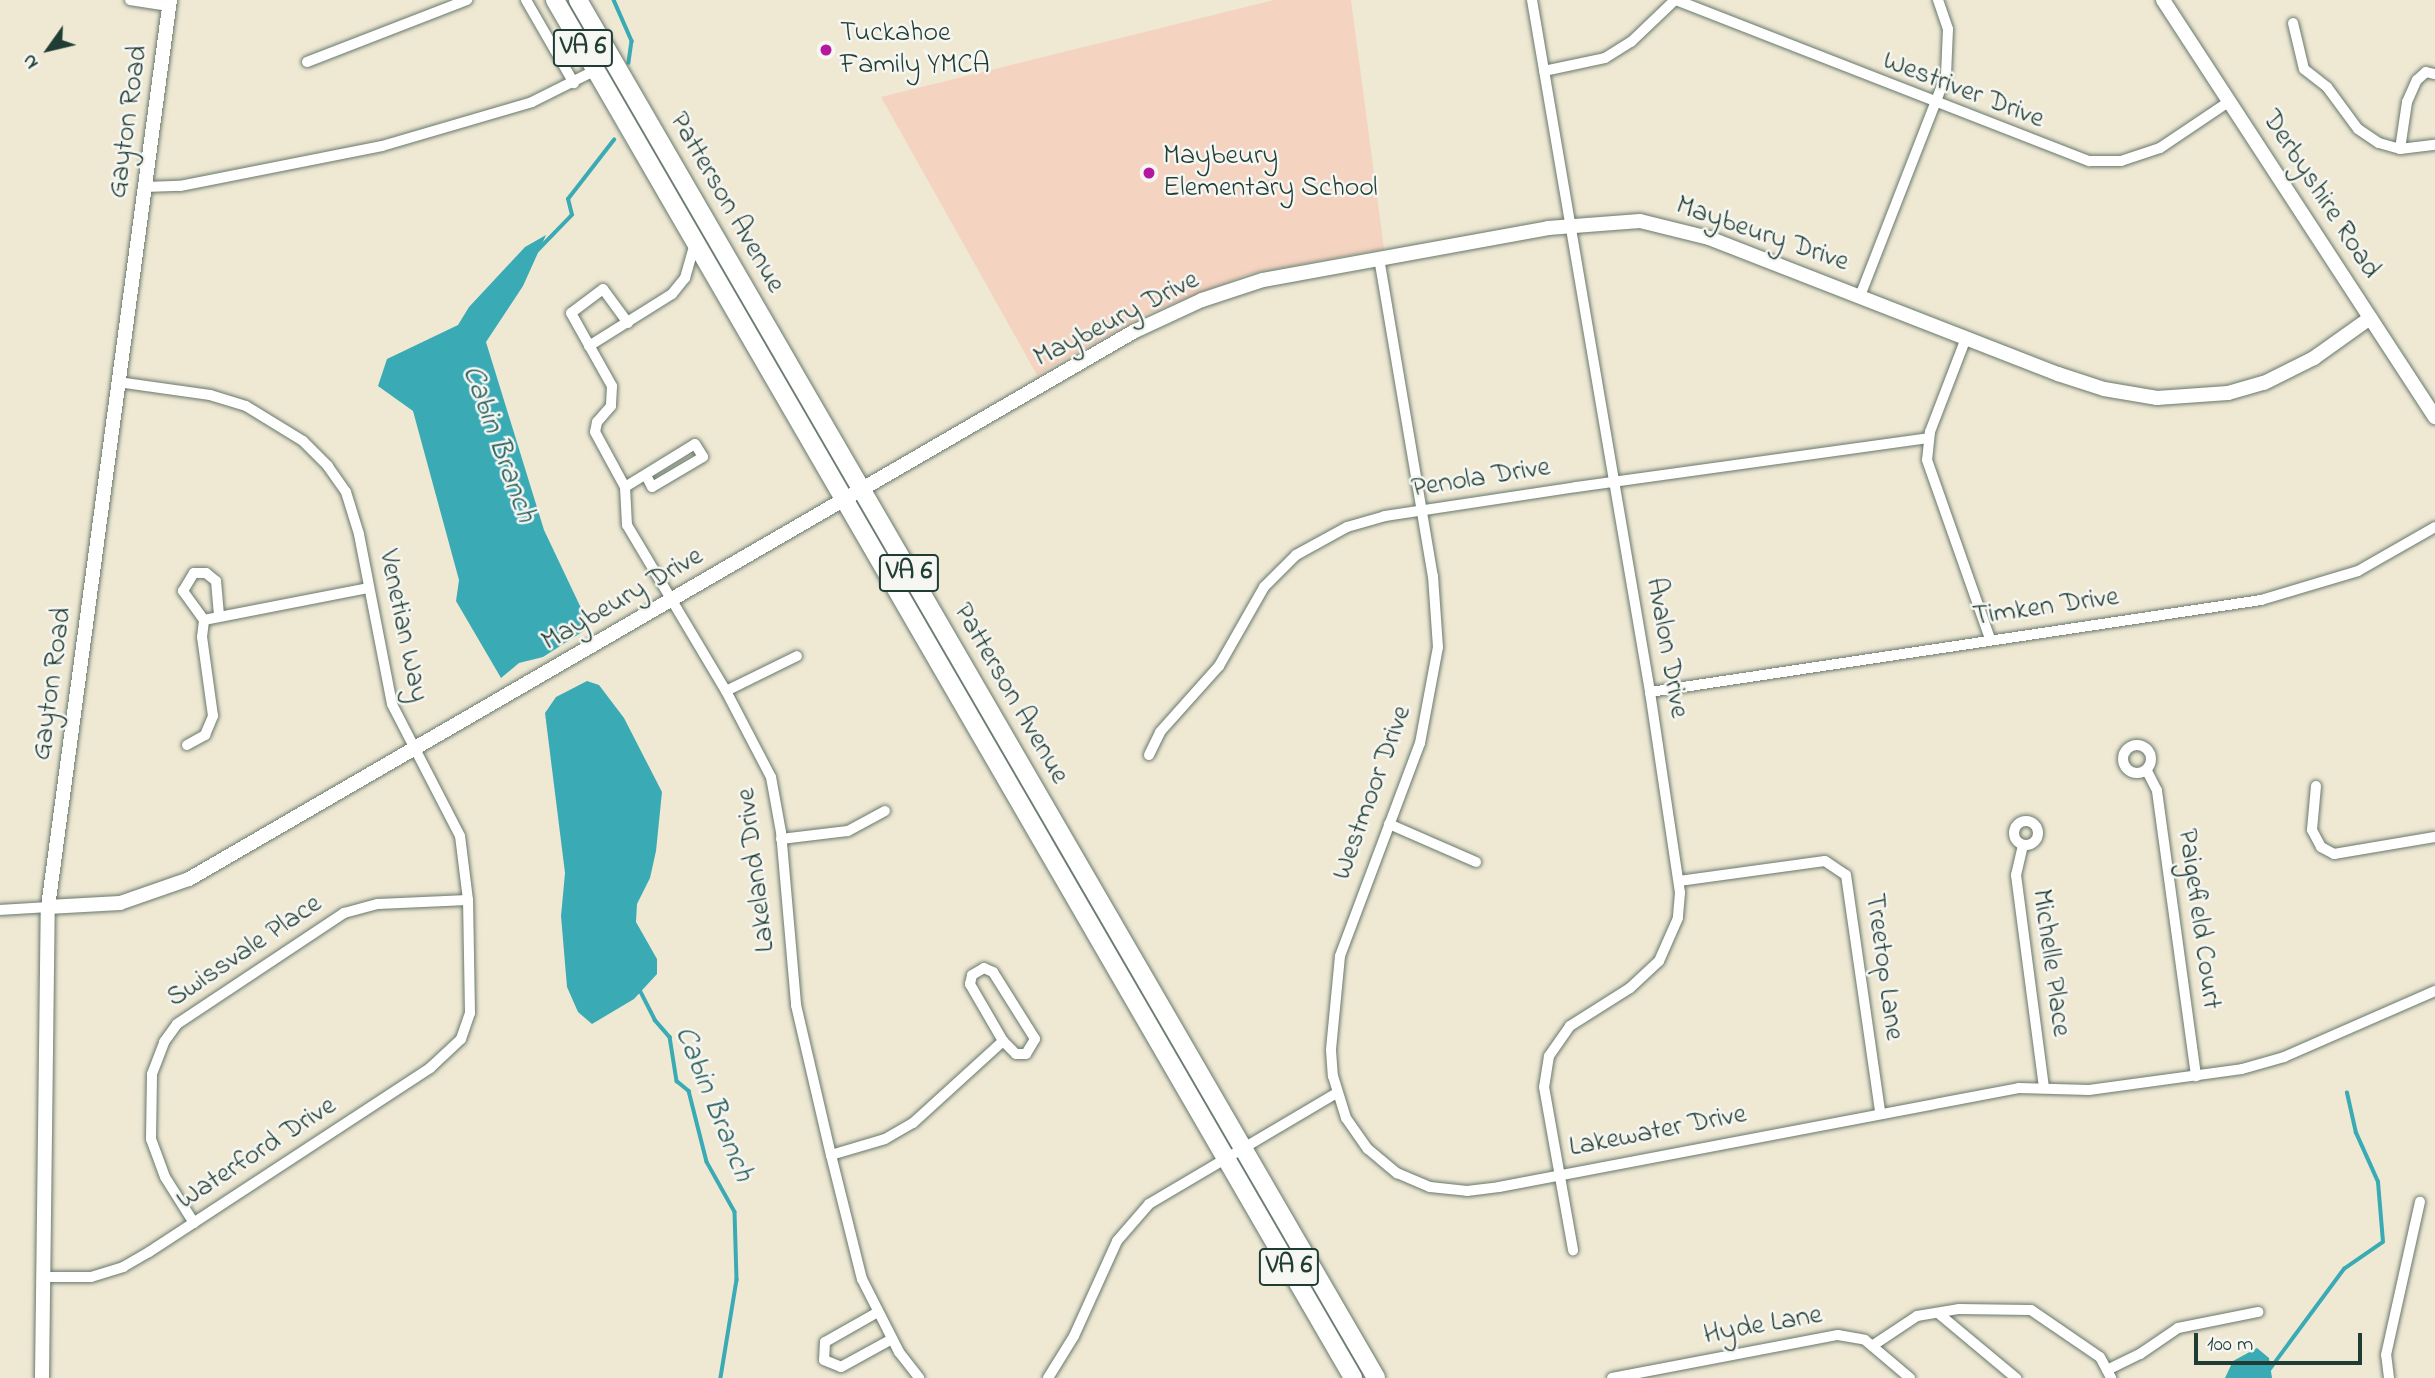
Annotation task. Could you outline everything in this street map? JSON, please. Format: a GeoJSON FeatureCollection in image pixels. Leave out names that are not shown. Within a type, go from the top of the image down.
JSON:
{"type":"FeatureCollection","features":[{"type":"Feature","properties":{"kind":"main road","name":"Patterson Avenue"},"geometry":{"type":"LineString","coordinates":[[555,0],[1353,1378]]}},
{"type":"Feature","properties":{"kind":"main road","name":"Patterson Avenue"},"geometry":{"type":"LineString","coordinates":[[578,0],[1376,1378]]}},
{"type":"Feature","properties":{"kind":"street"},"geometry":{"type":"LineString","coordinates":[[130,0],[169,3]]}},
{"type":"Feature","properties":{"kind":"street"},"geometry":{"type":"LineString","coordinates":[[307,62],[467,0]]}},
{"type":"Feature","properties":{"kind":"street"},"geometry":{"type":"LineString","coordinates":[[526,0],[574,83]]}},
{"type":"Feature","properties":{"kind":"street","name":"Avalon Drive"},"geometry":{"type":"LineString","coordinates":[[1532,0],[1615,482],[1679,881],[1678,918],[1659,961],[1630,988],[1570,1026],[1549,1056],[1544,1087],[1573,1250]]}},
{"type":"Feature","properties":{"kind":"street"},"geometry":{"type":"LineString","coordinates":[[1544,71],[1605,58],[1631,42],[1675,0]]}},
{"type":"Feature","properties":{"kind":"street","name":"Westriver Drive"},"geometry":{"type":"LineString","coordinates":[[1675,0],[2078,159],[2108,162],[2160,148],[2230,102]]}},
{"type":"Feature","properties":{"kind":"street"},"geometry":{"type":"LineString","coordinates":[[1860,296],[1936,103],[1950,44],[1938,0]]}},
{"type":"Feature","properties":{"kind":"street","name":"Derbyshire Road"},"geometry":{"type":"LineString","coordinates":[[2169,2],[2230,102],[2435,417]]}},
{"type":"Feature","properties":{"kind":"street","name":"Gayton Road"},"geometry":{"type":"LineString","coordinates":[[42,1378],[48,907],[169,3]]}},
{"type":"Feature","properties":{"kind":"street"},"geometry":{"type":"LineString","coordinates":[[2293,23],[2309,75],[2327,87],[2358,129],[2379,143],[2400,149],[2435,145]]}},
{"type":"Feature","properties":{"kind":"street"},"geometry":{"type":"LineString","coordinates":[[145,187],[180,186],[383,146],[532,102],[596,70]]}},
{"type":"Feature","properties":{"kind":"street"},"geometry":{"type":"LineString","coordinates":[[2400,149],[2407,102],[2417,80],[2426,72],[2435,74]]}},
{"type":"Feature","properties":{"kind":"street","name":"Maybeury Drive"},"geometry":{"type":"LineString","coordinates":[[48,907],[120,903],[170,889],[1167,314],[1263,280],[1570,226],[1640,221],[1675,226],[2104,389],[2190,397],[2241,390],[2276,378],[2370,318]]}},
{"type":"Feature","properties":{"kind":"street"},"geometry":{"type":"LineString","coordinates":[[589,346],[628,323],[682,283],[695,242]]}},
{"type":"Feature","properties":{"kind":"street","name":"Westmoor Drive"},"geometry":{"type":"LineString","coordinates":[[1337,1093],[1332,1025],[1340,956],[1420,743],[1435,682],[1437,610],[1379,258]]}},
{"type":"Feature","properties":{"kind":"street","name":"Lakeland Drive"},"geometry":{"type":"LineString","coordinates":[[628,323],[603,289],[571,313],[612,391],[611,406],[597,422],[595,432],[625,487],[627,525],[726,691],[771,777],[780,839],[796,1005],[858,1265],[877,1312],[919,1378]]}},
{"type":"Feature","properties":{"kind":"street"},"geometry":{"type":"LineString","coordinates":[[1966,338],[1929,438],[1932,482],[1990,639]]}},
{"type":"Feature","properties":{"kind":"street","name":"Venetian Way"},"geometry":{"type":"LineString","coordinates":[[118,382],[228,399],[263,414],[303,441],[346,492],[369,588],[392,705],[458,827],[468,900],[468,1020]]}},
{"type":"Feature","properties":{"kind":"street","name":"Penola Drive"},"geometry":{"type":"LineString","coordinates":[[1149,755],[1160,733],[1219,666],[1252,604],[1287,563],[1347,527],[1422,512],[1615,482],[1929,438]]}},
{"type":"Feature","properties":{"kind":"street"},"geometry":{"type":"LineString","coordinates":[[625,487],[695,444],[703,457],[652,487],[646,475]]}},
{"type":"Feature","properties":{"kind":"street","name":"Timken Drive"},"geometry":{"type":"LineString","coordinates":[[1650,692],[2283,596],[2358,571],[2435,527]]}},
{"type":"Feature","properties":{"kind":"street"},"geometry":{"type":"LineString","coordinates":[[187,745],[205,734],[213,716],[204,620],[183,591],[194,573],[206,573],[216,581],[219,614]]}},
{"type":"Feature","properties":{"kind":"street"},"geometry":{"type":"LineString","coordinates":[[204,620],[219,614],[369,588]]}},
{"type":"Feature","properties":{"kind":"street"},"geometry":{"type":"LineString","coordinates":[[726,691],[797,656]]}},
{"type":"Feature","properties":{"kind":"street","name":"Paigefield Court"},"geometry":{"type":"LineString","coordinates":[[2147,771],[2157,791],[2196,1076]]}},
{"type":"Feature","properties":{"kind":"street"},"geometry":{"type":"LineString","coordinates":[[2316,786],[2312,830],[2321,847],[2334,855],[2435,836]]}},
{"type":"Feature","properties":{"kind":"street"},"geometry":{"type":"LineString","coordinates":[[780,839],[848,831],[885,811]]}},
{"type":"Feature","properties":{"kind":"street"},"geometry":{"type":"LineString","coordinates":[[1389,824],[1476,862]]}},
{"type":"Feature","properties":{"kind":"street","name":"Michelle Place"},"geometry":{"type":"LineString","coordinates":[[2023,845],[2015,875],[2044,1088]]}},
{"type":"Feature","properties":{"kind":"street","name":"Treetop Lane"},"geometry":{"type":"LineString","coordinates":[[1679,881],[1825,861],[1846,875],[1880,1112]]}},
{"type":"Feature","properties":{"kind":"street","name":"Swissvale Place"},"geometry":{"type":"LineString","coordinates":[[194,1223],[165,1177],[151,1139],[152,1074],[164,1042],[177,1024],[344,913],[377,904],[468,900]]}},
{"type":"Feature","properties":{"kind":"street"},"geometry":{"type":"LineString","coordinates":[[0,910],[48,907]]}},
{"type":"Feature","properties":{"kind":"street"},"geometry":{"type":"LineString","coordinates":[[980,969],[993,972],[1035,1039],[1034,1048],[1021,1055],[1003,1041],[970,984],[980,969]]}},
{"type":"Feature","properties":{"kind":"street","name":"Lakewater Drive"},"geometry":{"type":"LineString","coordinates":[[1337,1093],[1346,1118],[1368,1149],[1398,1173],[1430,1187],[1467,1191],[1880,1112],[2044,1088],[2089,1090],[2196,1076],[2284,1057],[2435,991]]}},
{"type":"Feature","properties":{"kind":"street","name":"Waterford Drive"},"geometry":{"type":"LineString","coordinates":[[43,1277],[69,1279],[111,1272],[194,1223],[430,1068],[452,1051],[468,1020]]}},
{"type":"Feature","properties":{"kind":"street"},"geometry":{"type":"LineString","coordinates":[[831,1155],[885,1139],[913,1123],[1003,1041]]}},
{"type":"Feature","properties":{"kind":"street"},"geometry":{"type":"LineString","coordinates":[[1048,1378],[1074,1336],[1117,1241],[1149,1205],[1224,1156],[1337,1093]]}},
{"type":"Feature","properties":{"kind":"street"},"geometry":{"type":"LineString","coordinates":[[2389,1378],[2386,1354],[2420,1202]]}},
{"type":"Feature","properties":{"kind":"street"},"geometry":{"type":"LineString","coordinates":[[1872,1346],[1917,1316],[1938,1312],[2031,1310],[2100,1357],[2109,1374],[2178,1328],[2258,1312]]}},
{"type":"Feature","properties":{"kind":"street"},"geometry":{"type":"LineString","coordinates":[[877,1312],[825,1342],[824,1360],[841,1367],[892,1339]]}},
{"type":"Feature","properties":{"kind":"street"},"geometry":{"type":"LineString","coordinates":[[1938,1312],[2016,1378]]}},
{"type":"Feature","properties":{"kind":"street","name":"Hyde Lane"},"geometry":{"type":"LineString","coordinates":[[1612,1378],[1838,1335],[1872,1346],[1910,1378]]}},
{"type":"Feature","properties":{"kind":"shaded area","name":"Maybeury Elementary School"},"geometry":{"type":"Polygon","coordinates":[[[1274,0],[1351,0],[1384,249],[1249,274],[1146,314],[1037,375],[881,97],[1274,0]]]}},
{"type":"Feature","properties":{"kind":"water"},"geometry":{"type":"Polygon","coordinates":[[[546,235],[523,286],[486,342],[544,530],[590,627],[543,657],[519,663],[501,678],[456,601],[459,580],[413,411],[378,386],[387,359],[458,325],[469,307],[525,247],[546,235]]]}},
{"type":"Feature","properties":{"kind":"water"},"geometry":{"type":"Polygon","coordinates":[[[587,681],[599,685],[624,718],[662,792],[656,851],[650,878],[637,904],[636,922],[657,959],[657,974],[634,999],[592,1024],[578,1012],[567,987],[561,916],[565,873],[545,713],[556,697],[587,681]]]}},
{"type":"Feature","properties":{"kind":"water"},"geometry":{"type":"Polygon","coordinates":[[[2257,1348],[2269,1358],[2272,1378],[2225,1378],[2233,1361],[2257,1348]]]}},
{"type":"Feature","properties":{"kind":"waterway","name":"Cabin Branch"},"geometry":{"type":"LineString","coordinates":[[614,0],[632,41],[629,63]]}},
{"type":"Feature","properties":{"kind":"waterway","name":"Cabin Branch"},"geometry":{"type":"LineString","coordinates":[[537,251],[572,215],[568,199],[614,140]]}},
{"type":"Feature","properties":{"kind":"waterway","name":"Cabin Branch"},"geometry":{"type":"LineString","coordinates":[[640,990],[655,1020],[670,1037],[677,1081],[689,1091],[707,1162],[735,1212],[737,1280],[721,1378]]}},
{"type":"Feature","properties":{"kind":"waterway"},"geometry":{"type":"LineString","coordinates":[[2270,1369],[2344,1269],[2383,1242],[2378,1182],[2356,1133],[2347,1093]]}},
{"type":"Feature","properties":{"kind":"place","name":"Tuckahoe Family YMCA"},"geometry":{"type":"Point","coordinates":[826,50]}},
{"type":"Feature","properties":{"kind":"place","name":"Maybeury Elementary School"},"geometry":{"type":"Point","coordinates":[1149,173]}}]}
